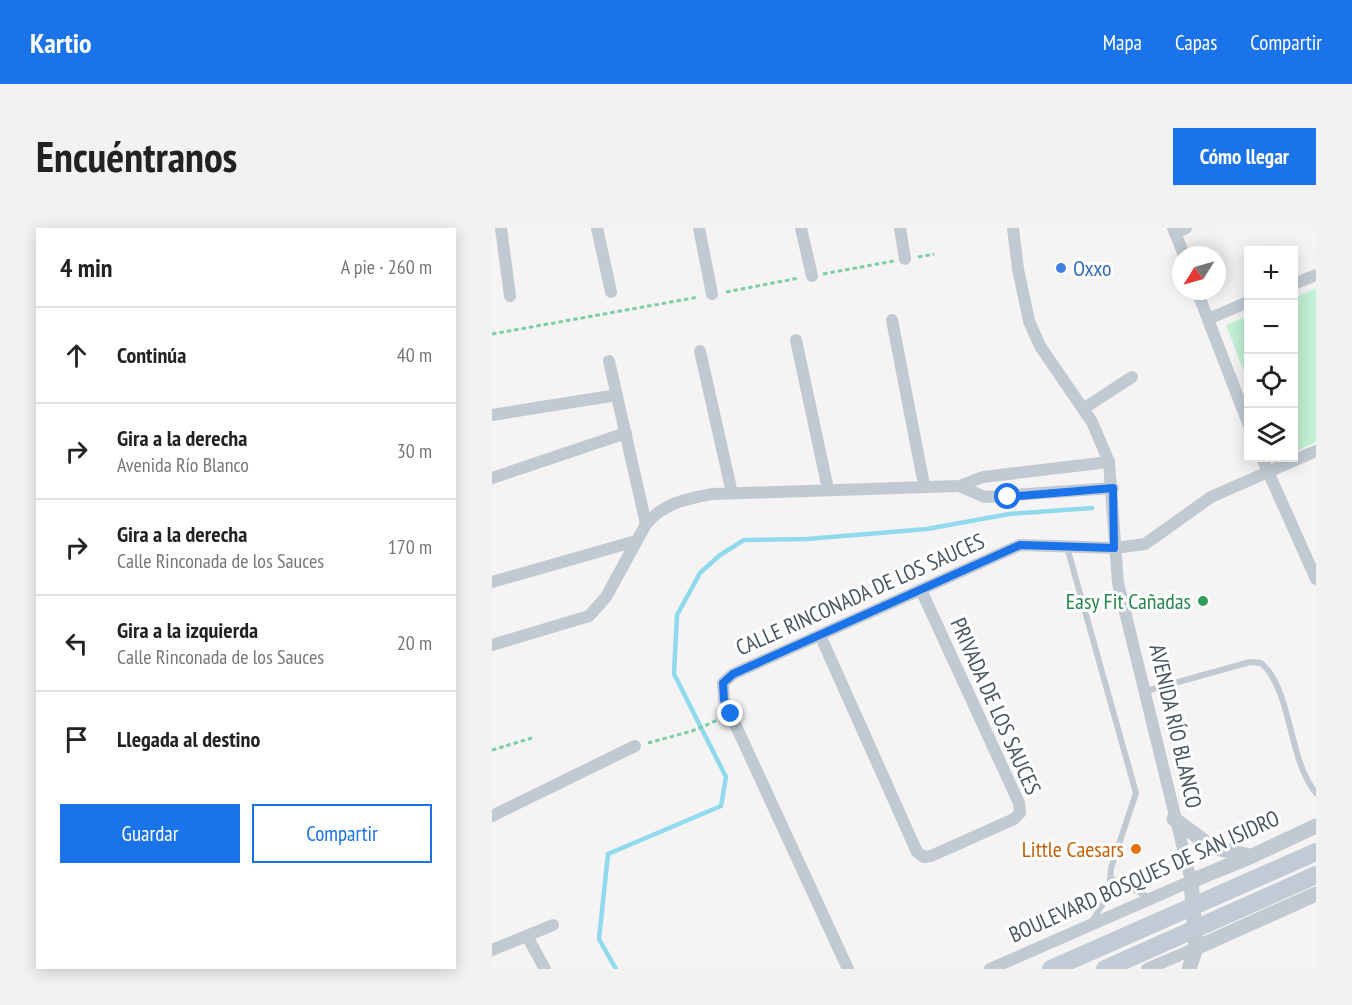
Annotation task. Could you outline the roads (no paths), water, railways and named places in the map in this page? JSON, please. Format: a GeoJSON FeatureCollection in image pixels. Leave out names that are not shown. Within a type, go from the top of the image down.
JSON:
{"type":"FeatureCollection","features":[{"type":"Feature","properties":{"kind":"main road"},"geometry":{"type":"LineString","coordinates":[[1051,969],[1316,852]]}},
{"type":"Feature","properties":{"kind":"main road"},"geometry":{"type":"LineString","coordinates":[[1105,969],[1316,875]]}},
{"type":"Feature","properties":{"kind":"street"},"geometry":{"type":"LineString","coordinates":[[501,228],[510,296]]}},
{"type":"Feature","properties":{"kind":"street"},"geometry":{"type":"LineString","coordinates":[[597,228],[611,292]]}},
{"type":"Feature","properties":{"kind":"street"},"geometry":{"type":"LineString","coordinates":[[699,228],[712,294]]}},
{"type":"Feature","properties":{"kind":"street"},"geometry":{"type":"LineString","coordinates":[[801,228],[812,276]]}},
{"type":"Feature","properties":{"kind":"street"},"geometry":{"type":"LineString","coordinates":[[900,228],[905,259]]}},
{"type":"Feature","properties":{"kind":"street","name":"AVENIDA RÍO BLANCO"},"geometry":{"type":"LineString","coordinates":[[1013,228],[1018,269],[1029,321],[1040,346],[1083,409],[1109,462],[1113,488],[1114,548],[1118,583],[1146,691],[1174,819],[1191,880],[1196,948],[1189,969]]}},
{"type":"Feature","properties":{"kind":"street"},"geometry":{"type":"LineString","coordinates":[[1178,230],[1182,246]]}},
{"type":"Feature","properties":{"kind":"street"},"geometry":{"type":"LineString","coordinates":[[1298,282],[1316,274]]}},
{"type":"Feature","properties":{"kind":"street"},"geometry":{"type":"LineString","coordinates":[[1201,300],[1244,413]]}},
{"type":"Feature","properties":{"kind":"street"},"geometry":{"type":"LineString","coordinates":[[1208,319],[1244,305]]}},
{"type":"Feature","properties":{"kind":"street"},"geometry":{"type":"LineString","coordinates":[[892,320],[924,485]]}},
{"type":"Feature","properties":{"kind":"street"},"geometry":{"type":"LineString","coordinates":[[796,340],[828,489]]}},
{"type":"Feature","properties":{"kind":"street"},"geometry":{"type":"LineString","coordinates":[[700,351],[732,494]]}},
{"type":"Feature","properties":{"kind":"street"},"geometry":{"type":"LineString","coordinates":[[609,361],[646,524]]}},
{"type":"Feature","properties":{"kind":"street"},"geometry":{"type":"LineString","coordinates":[[1083,409],[1132,377]]}},
{"type":"Feature","properties":{"kind":"street"},"geometry":{"type":"LineString","coordinates":[[492,415],[617,395]]}},
{"type":"Feature","properties":{"kind":"street"},"geometry":{"type":"LineString","coordinates":[[492,478],[626,434]]}},
{"type":"Feature","properties":{"kind":"street","name":"CALLE RINCONADA DE LOS SAUCES"},"geometry":{"type":"LineString","coordinates":[[848,969],[724,700],[723,683],[733,674],[1020,545],[1114,548],[1145,543],[1211,497],[1316,451]]}},
{"type":"Feature","properties":{"kind":"street"},"geometry":{"type":"LineString","coordinates":[[959,486],[983,477],[1109,462]]}},
{"type":"Feature","properties":{"kind":"street"},"geometry":{"type":"LineString","coordinates":[[1264,462],[1311,556],[1316,579]]}},
{"type":"Feature","properties":{"kind":"street"},"geometry":{"type":"LineString","coordinates":[[492,645],[589,616],[606,597],[646,524],[655,513],[678,500],[732,494],[924,485],[959,486],[985,497],[1113,488]]}},
{"type":"Feature","properties":{"kind":"street"},"geometry":{"type":"LineString","coordinates":[[492,582],[636,541]]}},
{"type":"Feature","properties":{"kind":"street","name":"PRIVADA DE LOS SAUCES"},"geometry":{"type":"LineString","coordinates":[[820,635],[916,852],[924,856],[931,856],[994,828],[1014,819],[1020,813],[1019,803],[921,590]]}},
{"type":"Feature","properties":{"kind":"street"},"geometry":{"type":"LineString","coordinates":[[492,816],[635,746]]}},
{"type":"Feature","properties":{"kind":"street"},"geometry":{"type":"LineString","coordinates":[[1174,819],[1212,847],[1227,853],[1252,856]]}},
{"type":"Feature","properties":{"kind":"street","name":"BOULEVARD BOSQUES DE SAN ISIDRO"},"geometry":{"type":"LineString","coordinates":[[990,969],[1316,826]]}},
{"type":"Feature","properties":{"kind":"street"},"geometry":{"type":"LineString","coordinates":[[1147,969],[1316,894]]}},
{"type":"Feature","properties":{"kind":"street"},"geometry":{"type":"LineString","coordinates":[[492,950],[553,925]]}},
{"type":"Feature","properties":{"kind":"street"},"geometry":{"type":"LineString","coordinates":[[527,936],[545,969]]}},
{"type":"Feature","properties":{"kind":"lane"},"geometry":{"type":"LineString","coordinates":[[1067,547],[1136,793],[1111,868],[1112,879],[1103,906],[1089,926]]}},
{"type":"Feature","properties":{"kind":"lane"},"geometry":{"type":"LineString","coordinates":[[1146,691],[1250,662],[1261,663],[1273,676],[1305,777],[1316,793]]}},
{"type":"Feature","properties":{"kind":"lane"},"geometry":{"type":"LineString","coordinates":[[1112,879],[1151,898]]}},
{"type":"Feature","properties":{"kind":"waterway"},"geometry":{"type":"LineString","coordinates":[[616,969],[599,939],[608,854],[721,806],[726,777],[674,674],[677,615],[700,573],[720,555],[744,540],[807,539],[927,529],[1009,514],[1092,508]]}},
{"type":"Feature","properties":{"kind":"place","name":"Oxxo"},"geometry":{"type":"Point","coordinates":[1061,268]}},
{"type":"Feature","properties":{"kind":"place","name":"Easy Fit Cañadas"},"geometry":{"type":"Point","coordinates":[1203,601]}},
{"type":"Feature","properties":{"kind":"place","name":"Little Caesars"},"geometry":{"type":"Point","coordinates":[1136,849]}}]}
